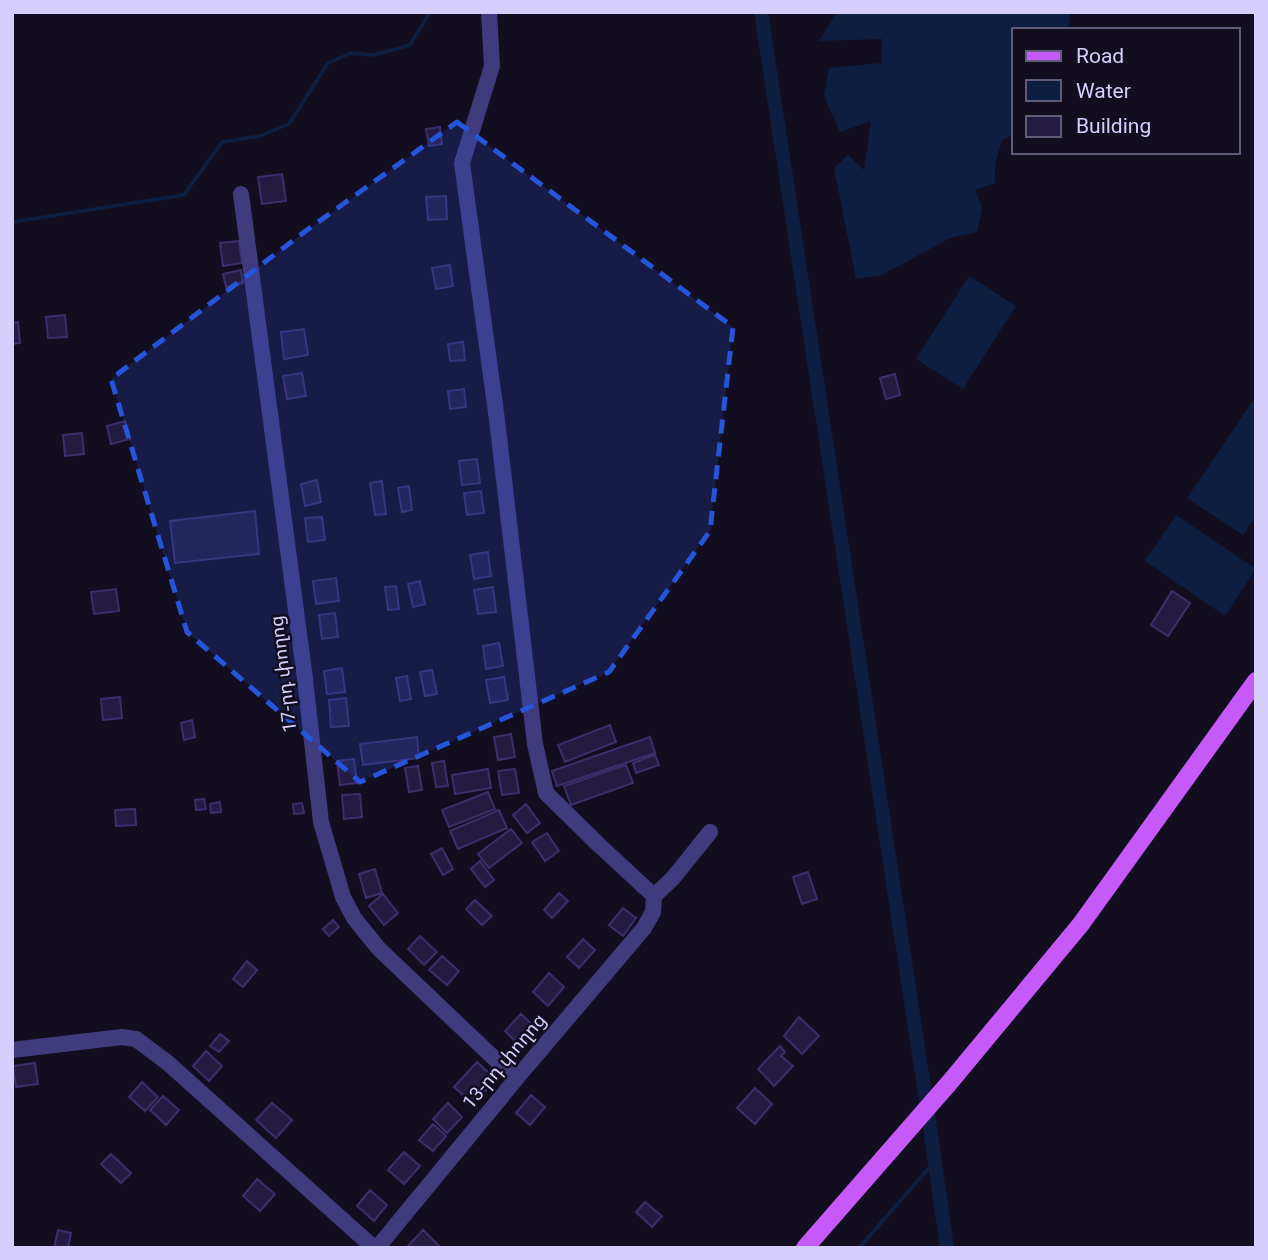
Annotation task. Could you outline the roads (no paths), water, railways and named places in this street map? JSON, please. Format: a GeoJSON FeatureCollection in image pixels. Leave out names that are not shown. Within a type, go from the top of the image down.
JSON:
{"type":"FeatureCollection","features":[{"type":"Feature","properties":{"kind":"main road"},"geometry":{"type":"LineString","coordinates":[[805,1248],[950,1082],[1082,924],[1256,681]]}},
{"type":"Feature","properties":{"kind":"street"},"geometry":{"type":"LineString","coordinates":[[489,13],[492,66],[462,163],[497,420],[535,744],[546,793],[654,896],[673,878],[710,832]]}},
{"type":"Feature","properties":{"kind":"street","name":"17-րդ փողոց"},"geometry":{"type":"LineString","coordinates":[[241,194],[305,679],[321,822],[343,897],[354,918],[380,949],[516,1079]]}},
{"type":"Feature","properties":{"kind":"street","name":"13-րդ փողոց"},"geometry":{"type":"LineString","coordinates":[[375,1248],[644,928],[653,912],[654,896]]}},
{"type":"Feature","properties":{"kind":"street"},"geometry":{"type":"LineString","coordinates":[[12,1050],[122,1037],[136,1039],[168,1063],[375,1248]]}},
{"type":"Feature","properties":{"kind":"water"},"geometry":{"type":"Polygon","coordinates":[[[837,12],[1071,12],[1068,28],[1012,28],[1012,136],[1002,140],[995,164],[995,183],[975,190],[982,207],[977,232],[950,238],[882,275],[856,279],[834,168],[848,155],[864,170],[871,121],[840,132],[824,96],[829,68],[881,63],[882,39],[819,41],[837,12]]]}},
{"type":"Feature","properties":{"kind":"water"},"geometry":{"type":"Polygon","coordinates":[[[969,276],[1016,306],[963,389],[916,359],[969,276]]]}},
{"type":"Feature","properties":{"kind":"water"},"geometry":{"type":"Polygon","coordinates":[[[1256,396],[1256,516],[1243,535],[1187,498],[1256,396]]]}},
{"type":"Feature","properties":{"kind":"water"},"geometry":{"type":"Polygon","coordinates":[[[1176,515],[1256,569],[1225,616],[1145,561],[1176,515]]]}},
{"type":"Feature","properties":{"kind":"waterway"},"geometry":{"type":"LineString","coordinates":[[12,222],[184,195],[222,142],[260,136],[289,124],[328,63],[351,53],[374,55],[410,45],[430,12]]}},
{"type":"Feature","properties":{"kind":"waterway"},"geometry":{"type":"LineString","coordinates":[[761,12],[947,1248]]}},
{"type":"Feature","properties":{"kind":"waterway"},"geometry":{"type":"LineString","coordinates":[[859,1248],[935,1161]]}}]}
